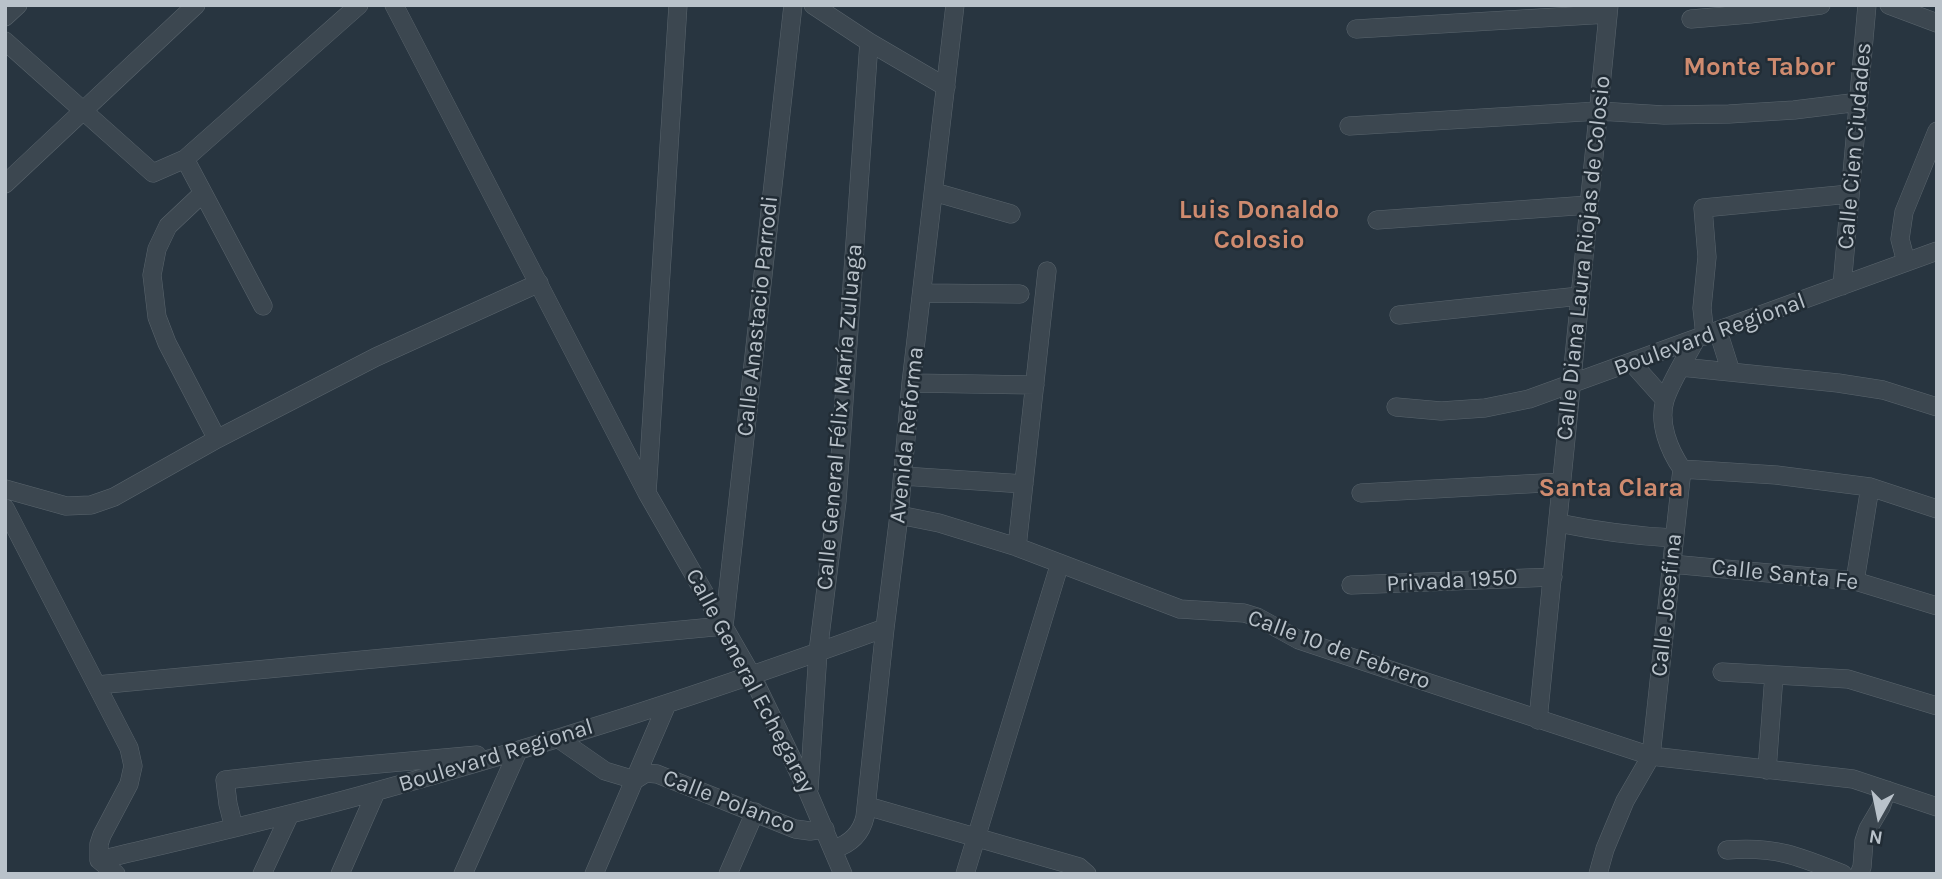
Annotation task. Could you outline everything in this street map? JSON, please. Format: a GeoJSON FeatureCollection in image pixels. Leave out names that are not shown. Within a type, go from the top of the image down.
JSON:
{"type":"FeatureCollection","features":[{"type":"Feature","properties":{"kind":"street"},"geometry":{"type":"LineString","coordinates":[[5,17],[18,5]]}},
{"type":"Feature","properties":{"kind":"street"},"geometry":{"type":"LineString","coordinates":[[5,184],[196,5]]}},
{"type":"Feature","properties":{"kind":"street"},"geometry":{"type":"LineString","coordinates":[[5,41],[153,173],[185,159],[359,5]]}},
{"type":"Feature","properties":{"kind":"street","name":"Calle General Echegaray"},"geometry":{"type":"LineString","coordinates":[[394,5],[647,493],[752,676],[808,792],[843,874]]}},
{"type":"Feature","properties":{"kind":"street"},"geometry":{"type":"LineString","coordinates":[[647,493],[678,5]]}},
{"type":"Feature","properties":{"kind":"street","name":"Calle Anastacio Parrodi"},"geometry":{"type":"LineString","coordinates":[[724,626],[793,5]]}},
{"type":"Feature","properties":{"kind":"street"},"geometry":{"type":"LineString","coordinates":[[813,5],[869,42],[946,87]]}},
{"type":"Feature","properties":{"kind":"street","name":"Avenida Reforma"},"geometry":{"type":"LineString","coordinates":[[834,849],[845,845],[858,833],[864,823],[867,806],[911,383],[955,5]]}},
{"type":"Feature","properties":{"kind":"street"},"geometry":{"type":"LineString","coordinates":[[1691,19],[1821,5]]}},
{"type":"Feature","properties":{"kind":"street","name":"Calle Cien Ciudades"},"geometry":{"type":"LineString","coordinates":[[1842,286],[1867,5]]}},
{"type":"Feature","properties":{"kind":"street"},"geometry":{"type":"LineString","coordinates":[[1897,7],[1937,23]]}},
{"type":"Feature","properties":{"kind":"street"},"geometry":{"type":"LineString","coordinates":[[1356,29],[1609,10]]}},
{"type":"Feature","properties":{"kind":"street","name":"Calle Diana Laura Riojas de Colosio"},"geometry":{"type":"LineString","coordinates":[[1538,720],[1609,10]]}},
{"type":"Feature","properties":{"kind":"street","name":"Calle General Félix María Zuluaga"},"geometry":{"type":"LineString","coordinates":[[808,792],[818,652],[837,500],[869,42]]}},
{"type":"Feature","properties":{"kind":"street"},"geometry":{"type":"LineString","coordinates":[[1349,127],[1599,110],[1664,115],[1729,114],[1859,102]]}},
{"type":"Feature","properties":{"kind":"street"},"geometry":{"type":"LineString","coordinates":[[1906,262],[1900,239],[1904,212],[1937,131]]}},
{"type":"Feature","properties":{"kind":"street"},"geometry":{"type":"LineString","coordinates":[[185,159],[263,306]]}},
{"type":"Feature","properties":{"kind":"street"},"geometry":{"type":"LineString","coordinates":[[934,192],[1011,214]]}},
{"type":"Feature","properties":{"kind":"street"},"geometry":{"type":"LineString","coordinates":[[203,193],[168,226],[157,249],[152,275],[157,317],[167,343],[217,439]]}},
{"type":"Feature","properties":{"kind":"street"},"geometry":{"type":"LineString","coordinates":[[1731,372],[1706,336],[1702,308],[1707,257],[1703,208],[1850,194]]}},
{"type":"Feature","properties":{"kind":"street"},"geometry":{"type":"LineString","coordinates":[[1377,220],[1590,205]]}},
{"type":"Feature","properties":{"kind":"street","name":"Boulevard Regional"},"geometry":{"type":"LineString","coordinates":[[1396,407],[1440,411],[1485,408],[1529,399],[1937,251]]}},
{"type":"Feature","properties":{"kind":"street"},"geometry":{"type":"LineString","coordinates":[[1017,547],[1047,271]]}},
{"type":"Feature","properties":{"kind":"street"},"geometry":{"type":"LineString","coordinates":[[5,489],[66,506],[91,505],[114,498],[217,439],[376,357],[539,284]]}},
{"type":"Feature","properties":{"kind":"street"},"geometry":{"type":"LineString","coordinates":[[922,293],[1020,294]]}},
{"type":"Feature","properties":{"kind":"street"},"geometry":{"type":"LineString","coordinates":[[1399,315],[1580,296]]}},
{"type":"Feature","properties":{"kind":"street"},"geometry":{"type":"LineString","coordinates":[[1706,336],[1681,367],[1665,400],[1666,436],[1682,469],[1776,475],[1870,487],[1937,509]]}},
{"type":"Feature","properties":{"kind":"street"},"geometry":{"type":"LineString","coordinates":[[1632,363],[1665,400]]}},
{"type":"Feature","properties":{"kind":"street"},"geometry":{"type":"LineString","coordinates":[[1681,367],[1883,390],[1937,407]]}},
{"type":"Feature","properties":{"kind":"street"},"geometry":{"type":"LineString","coordinates":[[911,383],[1035,385]]}},
{"type":"Feature","properties":{"kind":"street","name":"Calle Josefina"},"geometry":{"type":"LineString","coordinates":[[1651,756],[1682,469]]}},
{"type":"Feature","properties":{"kind":"street"},"geometry":{"type":"LineString","coordinates":[[903,476],[1024,484]]}},
{"type":"Feature","properties":{"kind":"street"},"geometry":{"type":"LineString","coordinates":[[1361,493],[1562,482]]}},
{"type":"Feature","properties":{"kind":"street"},"geometry":{"type":"LineString","coordinates":[[1855,581],[1870,487]]}},
{"type":"Feature","properties":{"kind":"street"},"geometry":{"type":"LineString","coordinates":[[5,508],[129,748],[133,766],[129,784],[99,844],[99,860],[116,874]]}},
{"type":"Feature","properties":{"kind":"street","name":"Calle 10 de Febrero"},"geometry":{"type":"LineString","coordinates":[[899,515],[952,527],[1017,547],[1180,608],[1244,612],[1298,640],[1651,756],[1853,779],[1937,807]]}},
{"type":"Feature","properties":{"kind":"street"},"geometry":{"type":"LineString","coordinates":[[1558,523],[1597,531],[1674,538]]}},
{"type":"Feature","properties":{"kind":"street"},"geometry":{"type":"LineString","coordinates":[[965,874],[1060,563]]}},
{"type":"Feature","properties":{"kind":"street","name":"Calle Santa Fe"},"geometry":{"type":"LineString","coordinates":[[1671,564],[1855,581],[1937,606]]}},
{"type":"Feature","properties":{"kind":"street","name":"Privada 1950"},"geometry":{"type":"LineString","coordinates":[[1350,586],[1553,577]]}},
{"type":"Feature","properties":{"kind":"street"},"geometry":{"type":"LineString","coordinates":[[97,685],[724,626]]}},
{"type":"Feature","properties":{"kind":"street","name":"Boulevard Regional"},"geometry":{"type":"LineString","coordinates":[[99,860],[376,792],[559,739],[752,676],[885,628]]}},
{"type":"Feature","properties":{"kind":"street"},"geometry":{"type":"LineString","coordinates":[[1722,672],[1855,681],[1937,706]]}},
{"type":"Feature","properties":{"kind":"street"},"geometry":{"type":"LineString","coordinates":[[1767,770],[1774,675]]}},
{"type":"Feature","properties":{"kind":"street"},"geometry":{"type":"LineString","coordinates":[[594,874],[667,704]]}},
{"type":"Feature","properties":{"kind":"street"},"geometry":{"type":"LineString","coordinates":[[559,739],[605,771],[635,780]]}},
{"type":"Feature","properties":{"kind":"street"},"geometry":{"type":"LineString","coordinates":[[234,828],[225,780],[518,751],[467,873]]}},
{"type":"Feature","properties":{"kind":"street"},"geometry":{"type":"LineString","coordinates":[[1598,874],[1605,849],[1625,801],[1651,756]]}},
{"type":"Feature","properties":{"kind":"street","name":"Calle Polanco"},"geometry":{"type":"LineString","coordinates":[[635,780],[646,773],[663,775],[795,829],[825,829]]}},
{"type":"Feature","properties":{"kind":"street"},"geometry":{"type":"LineString","coordinates":[[1859,874],[1868,829],[1887,790]]}},
{"type":"Feature","properties":{"kind":"street"},"geometry":{"type":"LineString","coordinates":[[341,874],[376,792]]}},
{"type":"Feature","properties":{"kind":"street"},"geometry":{"type":"LineString","coordinates":[[867,806],[1079,867],[1087,873]]}},
{"type":"Feature","properties":{"kind":"street"},"geometry":{"type":"LineString","coordinates":[[728,874],[755,812]]}},
{"type":"Feature","properties":{"kind":"street"},"geometry":{"type":"LineString","coordinates":[[262,874],[290,814]]}},
{"type":"Feature","properties":{"kind":"street"},"geometry":{"type":"LineString","coordinates":[[1727,850],[1749,848],[1794,854],[1843,874]]}},
{"type":"Feature","properties":{"kind":"district","name":"Monte Tabor"},"geometry":{"type":"Point","coordinates":[1759,68]}},
{"type":"Feature","properties":{"kind":"district","name":"Luis Donaldo Colosio"},"geometry":{"type":"Point","coordinates":[1259,226]}},
{"type":"Feature","properties":{"kind":"district","name":"Santa Clara"},"geometry":{"type":"Point","coordinates":[1611,489]}}]}
